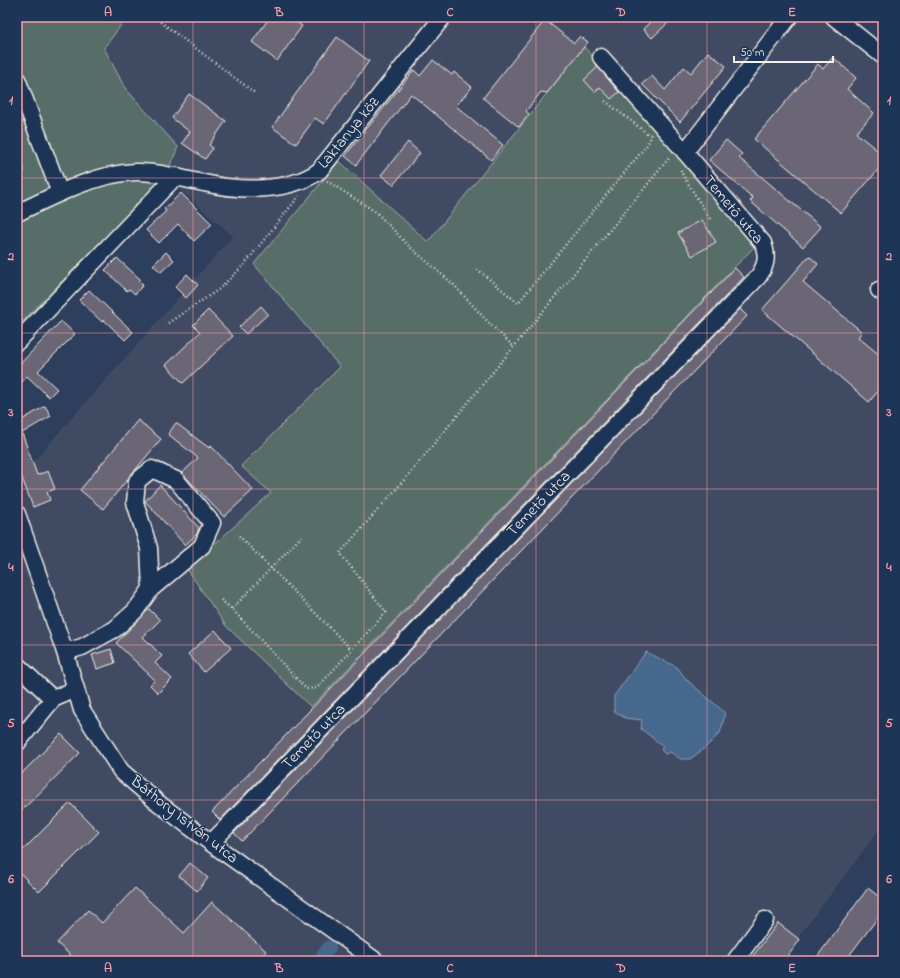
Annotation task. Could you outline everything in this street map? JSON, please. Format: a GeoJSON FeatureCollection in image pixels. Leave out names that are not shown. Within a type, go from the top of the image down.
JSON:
{"type":"FeatureCollection","features":[{"type":"Feature","properties":{"kind":"street","name":"Laktanya köz"},"geometry":{"type":"LineString","coordinates":[[17,213],[60,193],[105,176],[134,172],[176,176],[223,186],[261,188],[285,185],[308,179],[319,171],[443,17]]}},
{"type":"Feature","properties":{"kind":"street"},"geometry":{"type":"LineString","coordinates":[[679,158],[789,17]]}},
{"type":"Feature","properties":{"kind":"street"},"geometry":{"type":"LineString","coordinates":[[834,17],[883,56]]}},
{"type":"Feature","properties":{"kind":"street","name":"Temető utca"},"geometry":{"type":"LineString","coordinates":[[211,843],[758,277],[766,263],[766,251],[763,243],[679,158],[601,57]]}},
{"type":"Feature","properties":{"kind":"street"},"geometry":{"type":"LineString","coordinates":[[17,79],[60,193]]}},
{"type":"Feature","properties":{"kind":"street"},"geometry":{"type":"LineString","coordinates":[[17,342],[176,176]]}},
{"type":"Feature","properties":{"kind":"street"},"geometry":{"type":"LineString","coordinates":[[65,652],[82,647],[114,629],[135,611],[150,589],[202,546],[212,523],[176,480],[152,469],[137,481],[135,502],[149,548],[150,589]]}},
{"type":"Feature","properties":{"kind":"street","name":"Báthory István utca"},"geometry":{"type":"LineString","coordinates":[[17,514],[65,652],[82,710],[121,771],[157,802],[211,843],[376,961]]}},
{"type":"Feature","properties":{"kind":"street"},"geometry":{"type":"LineString","coordinates":[[17,665],[53,699]]}},
{"type":"Feature","properties":{"kind":"street"},"geometry":{"type":"LineString","coordinates":[[17,743],[53,699],[76,689]]}},
{"type":"Feature","properties":{"kind":"street"},"geometry":{"type":"LineString","coordinates":[[735,961],[765,920]]}},
{"type":"Feature","properties":{"kind":"path"},"geometry":{"type":"LineString","coordinates":[[154,17],[255,93]]}},
{"type":"Feature","properties":{"kind":"path"},"geometry":{"type":"LineString","coordinates":[[605,101],[648,134],[657,135]]}},
{"type":"Feature","properties":{"kind":"path"},"geometry":{"type":"LineString","coordinates":[[477,269],[518,303],[647,145],[652,135]]}},
{"type":"Feature","properties":{"kind":"path"},"geometry":{"type":"LineString","coordinates":[[679,158],[681,172],[710,219]]}},
{"type":"Feature","properties":{"kind":"path"},"geometry":{"type":"LineString","coordinates":[[221,600],[232,609],[306,689],[317,688],[386,612],[340,553],[406,479],[513,346],[679,158]]}},
{"type":"Feature","properties":{"kind":"path"},"geometry":{"type":"LineString","coordinates":[[319,171],[320,176],[330,184],[376,212],[410,247],[454,285],[487,321],[513,346]]}},
{"type":"Feature","properties":{"kind":"path"},"geometry":{"type":"LineString","coordinates":[[168,323],[218,290],[242,266],[300,195]]}},
{"type":"Feature","properties":{"kind":"path"},"geometry":{"type":"LineString","coordinates":[[239,536],[351,649]]}},
{"type":"Feature","properties":{"kind":"path"},"geometry":{"type":"LineString","coordinates":[[232,609],[302,536]]}},
{"type":"Feature","properties":{"kind":"shaded area"},"geometry":{"type":"Polygon","coordinates":[[[127,17],[455,17],[458,19],[459,17],[821,17],[883,70],[883,825],[780,961],[17,961],[17,480],[233,236],[165,177],[177,147],[125,88],[104,48],[127,17]],[[583,47],[428,242],[339,161],[254,264],[340,367],[241,465],[271,493],[187,569],[754,247],[675,146],[583,47]]]}},
{"type":"Feature","properties":{"kind":"shaded area"},"geometry":{"type":"Polygon","coordinates":[[[646,652],[677,667],[687,680],[723,711],[725,715],[720,733],[705,748],[690,759],[681,759],[670,752],[665,754],[661,750],[663,746],[641,729],[642,720],[625,718],[614,711],[614,696],[646,652]]]}},
{"type":"Feature","properties":{"kind":"green space"},"geometry":{"type":"Polygon","coordinates":[[[17,17],[127,17],[104,48],[125,88],[178,147],[165,177],[17,327],[17,174],[25,171],[17,149],[17,17]]]}},
{"type":"Feature","properties":{"kind":"green space"},"geometry":{"type":"Polygon","coordinates":[[[584,47],[675,146],[754,247],[311,707],[226,626],[187,569],[271,493],[241,466],[340,367],[254,264],[339,161],[428,242],[584,47]]]}},
{"type":"Feature","properties":{"kind":"building"},"geometry":{"type":"Polygon","coordinates":[[[270,17],[289,17],[302,26],[277,61],[252,42],[270,17]]]}},
{"type":"Feature","properties":{"kind":"building"},"geometry":{"type":"Polygon","coordinates":[[[655,17],[674,17],[652,38],[643,29],[655,17]]]}},
{"type":"Feature","properties":{"kind":"building"},"geometry":{"type":"Polygon","coordinates":[[[545,20],[574,43],[580,36],[588,42],[547,93],[541,92],[526,111],[529,114],[519,127],[483,98],[545,20]]]}},
{"type":"Feature","properties":{"kind":"building"},"geometry":{"type":"Polygon","coordinates":[[[337,37],[369,61],[324,124],[315,118],[296,144],[272,127],[337,37]]]}},
{"type":"Feature","properties":{"kind":"building"},"geometry":{"type":"Polygon","coordinates":[[[708,52],[726,66],[680,122],[642,84],[652,76],[665,90],[684,67],[691,73],[708,52]]]}},
{"type":"Feature","properties":{"kind":"building"},"geometry":{"type":"Polygon","coordinates":[[[833,57],[856,78],[847,89],[874,113],[856,133],[883,155],[883,164],[841,213],[754,139],[818,64],[823,69],[833,57]]]}},
{"type":"Feature","properties":{"kind":"building"},"geometry":{"type":"Polygon","coordinates":[[[433,60],[452,75],[454,72],[472,87],[456,106],[503,145],[491,160],[411,94],[356,165],[345,156],[414,70],[420,76],[433,60]]]}},
{"type":"Feature","properties":{"kind":"building"},"geometry":{"type":"Polygon","coordinates":[[[598,67],[619,92],[611,99],[600,87],[595,92],[584,80],[598,67]]]}},
{"type":"Feature","properties":{"kind":"building"},"geometry":{"type":"Polygon","coordinates":[[[189,94],[226,121],[209,145],[213,148],[205,159],[182,143],[190,132],[172,118],[189,94]]]}},
{"type":"Feature","properties":{"kind":"building"},"geometry":{"type":"Polygon","coordinates":[[[726,140],[742,154],[739,158],[821,227],[803,247],[750,201],[753,198],[709,160],[726,140]]]}},
{"type":"Feature","properties":{"kind":"building"},"geometry":{"type":"Polygon","coordinates":[[[408,142],[420,153],[393,185],[381,175],[408,142]]]}},
{"type":"Feature","properties":{"kind":"building"},"geometry":{"type":"Polygon","coordinates":[[[181,193],[212,224],[194,241],[178,224],[159,243],[146,230],[166,211],[164,209],[181,193]]]}},
{"type":"Feature","properties":{"kind":"building"},"geometry":{"type":"Polygon","coordinates":[[[702,220],[716,242],[692,256],[678,233],[702,220]]]}},
{"type":"Feature","properties":{"kind":"building"},"geometry":{"type":"Polygon","coordinates":[[[166,252],[174,260],[161,272],[153,265],[166,252]]]}},
{"type":"Feature","properties":{"kind":"building"},"geometry":{"type":"Polygon","coordinates":[[[809,256],[818,264],[803,282],[862,332],[858,337],[883,358],[883,385],[869,402],[762,310],[809,256]]]}},
{"type":"Feature","properties":{"kind":"building"},"geometry":{"type":"Polygon","coordinates":[[[117,258],[140,279],[138,281],[143,285],[135,294],[129,289],[127,291],[105,270],[117,258]]]}},
{"type":"Feature","properties":{"kind":"building"},"geometry":{"type":"Polygon","coordinates":[[[735,268],[744,277],[220,820],[212,812],[735,268]]]}},
{"type":"Feature","properties":{"kind":"building"},"geometry":{"type":"Polygon","coordinates":[[[187,274],[198,285],[186,298],[175,287],[187,274]]]}},
{"type":"Feature","properties":{"kind":"building"},"geometry":{"type":"Polygon","coordinates":[[[89,290],[133,332],[125,340],[104,320],[102,322],[79,300],[89,290]]]}},
{"type":"Feature","properties":{"kind":"building"},"geometry":{"type":"Polygon","coordinates":[[[261,306],[268,314],[246,334],[239,327],[261,306]]]}},
{"type":"Feature","properties":{"kind":"building"},"geometry":{"type":"Polygon","coordinates":[[[740,309],[747,316],[242,841],[234,833],[740,309]]]}},
{"type":"Feature","properties":{"kind":"building"},"geometry":{"type":"Polygon","coordinates":[[[208,310],[233,336],[183,383],[166,365],[200,332],[193,325],[208,310]]]}},
{"type":"Feature","properties":{"kind":"building"},"geometry":{"type":"Polygon","coordinates":[[[61,321],[75,334],[38,371],[57,389],[49,397],[27,376],[17,388],[17,367],[61,321]]]}},
{"type":"Feature","properties":{"kind":"building"},"geometry":{"type":"Polygon","coordinates":[[[45,406],[51,416],[22,433],[37,475],[48,471],[55,489],[47,492],[50,500],[33,507],[17,465],[17,423],[45,406]]]}},
{"type":"Feature","properties":{"kind":"building"},"geometry":{"type":"Polygon","coordinates":[[[138,420],[161,439],[103,509],[80,490],[138,420]]]}},
{"type":"Feature","properties":{"kind":"building"},"geometry":{"type":"Polygon","coordinates":[[[176,423],[209,448],[211,446],[253,490],[224,517],[182,473],[198,458],[168,434],[176,423]]]}},
{"type":"Feature","properties":{"kind":"building"},"geometry":{"type":"Polygon","coordinates":[[[160,485],[199,528],[197,534],[185,545],[145,501],[160,485]]]}},
{"type":"Feature","properties":{"kind":"building"},"geometry":{"type":"Polygon","coordinates":[[[149,609],[160,620],[143,637],[162,656],[155,663],[172,679],[158,693],[150,685],[155,680],[116,643],[149,609]]]}},
{"type":"Feature","properties":{"kind":"building"},"geometry":{"type":"Polygon","coordinates":[[[215,630],[231,648],[204,672],[188,654],[215,630]]]}},
{"type":"Feature","properties":{"kind":"building"},"geometry":{"type":"Polygon","coordinates":[[[111,649],[115,663],[97,669],[92,655],[111,649]]]}},
{"type":"Feature","properties":{"kind":"building"},"geometry":{"type":"Polygon","coordinates":[[[61,734],[80,753],[17,815],[17,778],[61,734]]]}},
{"type":"Feature","properties":{"kind":"building"},"geometry":{"type":"Polygon","coordinates":[[[70,803],[99,832],[39,892],[17,870],[17,856],[70,803]]]}},
{"type":"Feature","properties":{"kind":"building"},"geometry":{"type":"Polygon","coordinates":[[[190,863],[208,878],[197,891],[179,876],[190,863]]]}},
{"type":"Feature","properties":{"kind":"building"},"geometry":{"type":"Polygon","coordinates":[[[135,888],[184,933],[212,902],[266,951],[257,961],[77,961],[57,943],[88,910],[102,923],[135,888]]]}},
{"type":"Feature","properties":{"kind":"building"},"geometry":{"type":"Polygon","coordinates":[[[868,888],[883,900],[883,911],[845,961],[814,961],[868,888]]]}},
{"type":"Feature","properties":{"kind":"building"},"geometry":{"type":"Polygon","coordinates":[[[778,923],[800,940],[784,961],[749,961],[778,923]]]}},
{"type":"Feature","properties":{"kind":"waterway"},"geometry":{"type":"LineString","coordinates":[[319,961],[329,948]]}}]}
